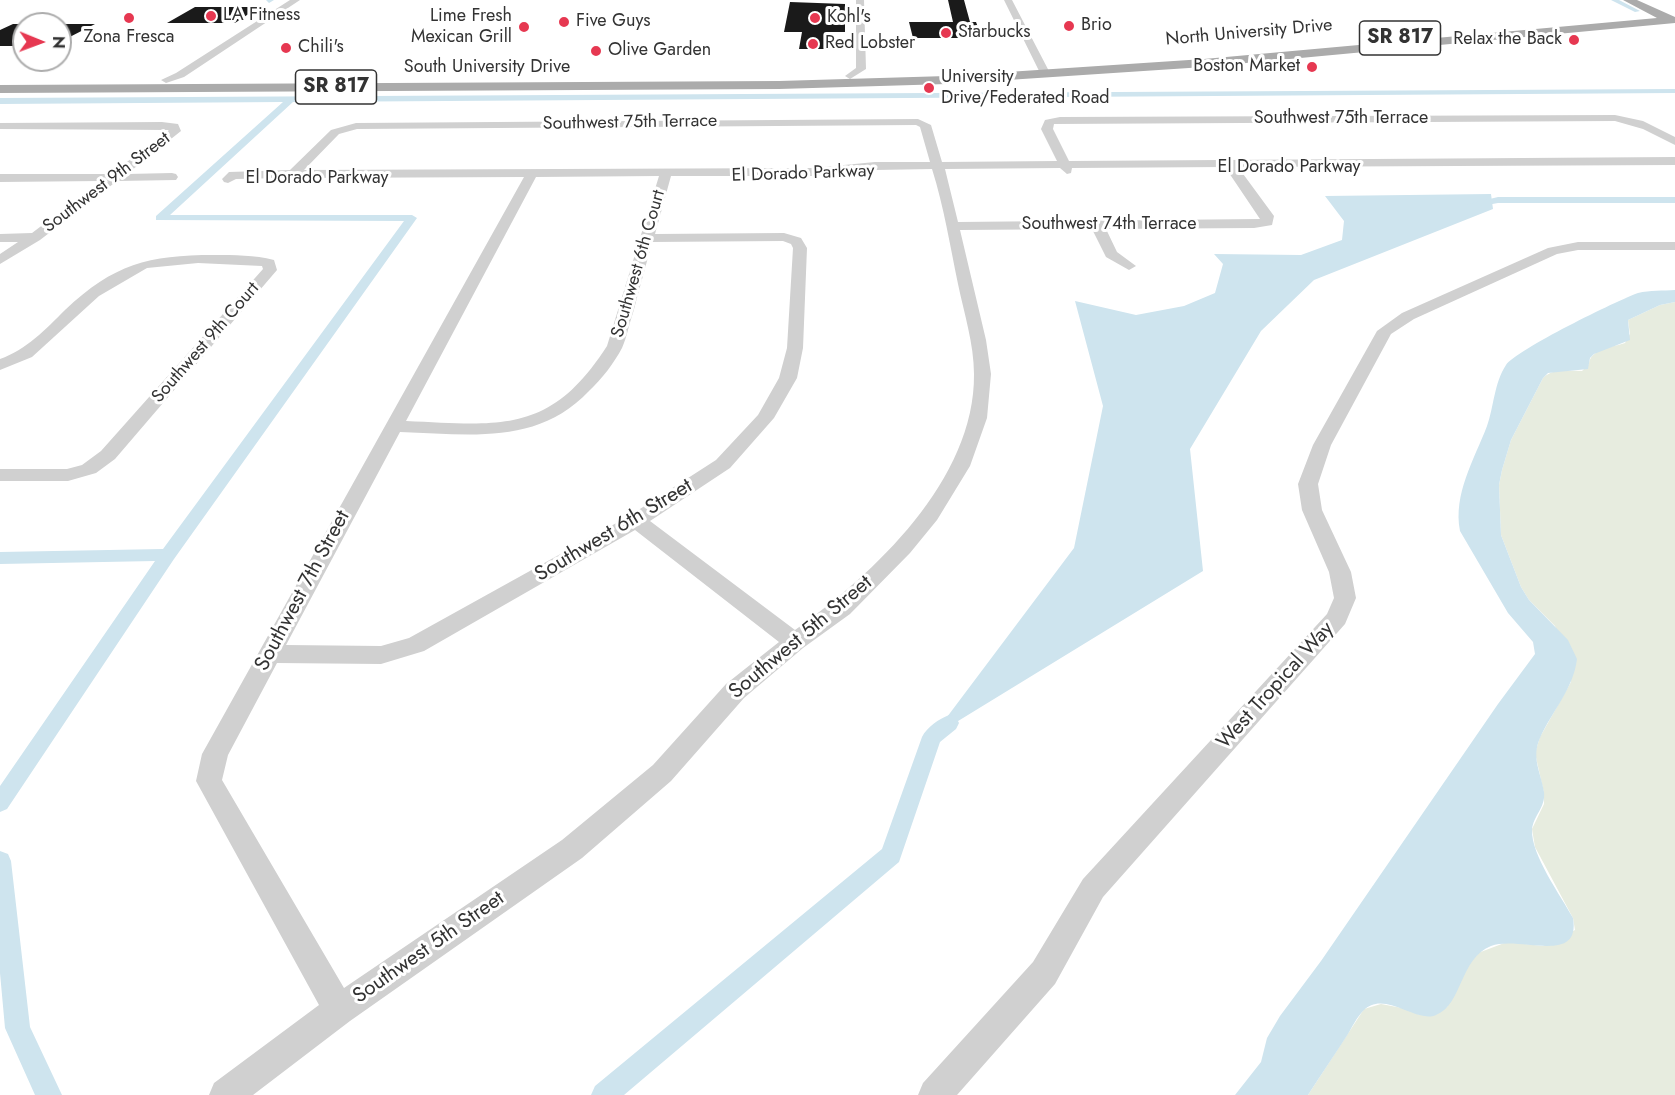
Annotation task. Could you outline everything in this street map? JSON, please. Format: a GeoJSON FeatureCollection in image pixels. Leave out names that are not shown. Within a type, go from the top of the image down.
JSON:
{"type":"FeatureCollection","features":[{"type":"Feature","properties":{"kind":"main road"},"geometry":{"type":"LineString","coordinates":[[1628,0],[1672,17]]}},
{"type":"Feature","properties":{"kind":"main road"},"geometry":{"type":"LineString","coordinates":[[1648,0],[1672,17]]}},
{"type":"Feature","properties":{"kind":"main road","name":"North University Drive"},"geometry":{"type":"LineString","coordinates":[[1044,71],[1510,28],[1672,17]]}},
{"type":"Feature","properties":{"kind":"main road","name":"North University Drive"},"geometry":{"type":"LineString","coordinates":[[1044,71],[1161,66],[1434,42],[1672,17]]}},
{"type":"Feature","properties":{"kind":"main road"},"geometry":{"type":"LineString","coordinates":[[1434,42],[1443,37],[1507,31],[1510,28]]}},
{"type":"Feature","properties":{"kind":"main road"},"geometry":{"type":"LineString","coordinates":[[1161,66],[1171,63],[1296,52],[1307,46]]}},
{"type":"Feature","properties":{"kind":"main road","name":"South University Drive"},"geometry":{"type":"LineString","coordinates":[[0,89],[849,80],[1044,71]]}},
{"type":"Feature","properties":{"kind":"main road","name":"SR 817"},"geometry":{"type":"LineString","coordinates":[[849,80],[875,72],[1044,71]]}},
{"type":"Feature","properties":{"kind":"main road"},"geometry":{"type":"LineString","coordinates":[[150,88],[189,80]]}},
{"type":"Feature","properties":{"kind":"main road","name":"South University Drive"},"geometry":{"type":"LineString","coordinates":[[0,82],[849,80]]}},
{"type":"Feature","properties":{"kind":"street"},"geometry":{"type":"LineString","coordinates":[[166,80],[193,68],[296,0]]}},
{"type":"Feature","properties":{"kind":"street"},"geometry":{"type":"LineString","coordinates":[[189,80],[307,0]]}},
{"type":"Feature","properties":{"kind":"street"},"geometry":{"type":"LineString","coordinates":[[849,80],[861,69],[860,0]]}},
{"type":"Feature","properties":{"kind":"street"},"geometry":{"type":"LineString","coordinates":[[1008,0],[1044,71]]}},
{"type":"Feature","properties":{"kind":"street","name":"Southwest 75th Terrace"},"geometry":{"type":"LineString","coordinates":[[1066,167],[1047,129],[1049,122],[1060,120],[1579,118],[1633,120],[1649,126],[1675,142]]}},
{"type":"Feature","properties":{"kind":"street","name":"Southwest 75th Terrace"},"geometry":{"type":"LineString","coordinates":[[291,176],[335,132],[342,129],[380,126],[918,122]]}},
{"type":"Feature","properties":{"kind":"street","name":"Southwest 5th Street"},"geometry":{"type":"LineString","coordinates":[[226,1095],[339,1010],[572,849],[662,773],[735,691],[795,642],[842,608],[903,548],[930,515],[960,466],[978,418],[983,374],[978,340],[938,169],[925,126],[918,122]]}},
{"type":"Feature","properties":{"kind":"street","name":"Southwest 9th Street"},"geometry":{"type":"LineString","coordinates":[[0,126],[174,126],[175,131],[35,237],[0,260]]}},
{"type":"Feature","properties":{"kind":"street","name":"El Dorado Parkway"},"geometry":{"type":"LineString","coordinates":[[1231,167],[1675,161]]}},
{"type":"Feature","properties":{"kind":"street","name":"El Dorado Parkway"},"geometry":{"type":"LineString","coordinates":[[231,177],[819,176],[868,171],[1066,167],[1675,167]]}},
{"type":"Feature","properties":{"kind":"street","name":"Southwest 74th Terrace"},"geometry":{"type":"LineString","coordinates":[[951,226],[1254,224],[1267,222],[1267,216],[1231,167]]}},
{"type":"Feature","properties":{"kind":"street","name":"Southwest 7th Street"},"geometry":{"type":"LineString","coordinates":[[339,1010],[209,782],[215,754],[531,175]]}},
{"type":"Feature","properties":{"kind":"street","name":"Southwest 6th Court"},"geometry":{"type":"LineString","coordinates":[[392,426],[505,427],[529,423],[556,409],[584,389],[603,367],[615,346],[665,175]]}},
{"type":"Feature","properties":{"kind":"street"},"geometry":{"type":"LineString","coordinates":[[0,178],[172,177]]}},
{"type":"Feature","properties":{"kind":"street"},"geometry":{"type":"LineString","coordinates":[[1097,225],[1111,254],[1129,267]]}},
{"type":"Feature","properties":{"kind":"street"},"geometry":{"type":"LineString","coordinates":[[0,238],[35,237]]}},
{"type":"Feature","properties":{"kind":"street","name":"Southwest 6th Street"},"geometry":{"type":"LineString","coordinates":[[269,654],[381,655],[416,645],[636,521],[723,464],[765,418],[788,378],[795,348],[800,248],[796,241],[784,237],[646,238]]}},
{"type":"Feature","properties":{"kind":"street","name":"West Tropical Way"},"geometry":{"type":"LineString","coordinates":[[935,1095],[1044,973],[1093,888],[1337,618],[1344,598],[1340,572],[1311,510],[1308,484],[1322,445],[1385,331],[1408,316],[1553,251],[1578,246],[1675,246]]}},
{"type":"Feature","properties":{"kind":"street","name":"Southwest 9th Court"},"geometry":{"type":"LineString","coordinates":[[0,364],[13,362],[35,346],[94,293],[144,264],[167,261],[256,260],[269,263],[270,270],[108,455],[89,469],[68,475],[0,475]]}},
{"type":"Feature","properties":{"kind":"street"},"geometry":{"type":"LineString","coordinates":[[636,521],[795,642]]}},
{"type":"Feature","properties":{"kind":"shaded area"},"geometry":{"type":"Polygon","coordinates":[[[1675,302],[1675,1095],[1308,1095],[1364,1009],[1381,1004],[1402,1008],[1420,1015],[1447,1007],[1469,964],[1478,953],[1507,942],[1543,946],[1575,930],[1573,918],[1535,847],[1532,829],[1544,804],[1544,793],[1535,753],[1540,737],[1571,682],[1555,626],[1529,600],[1521,587],[1501,535],[1499,485],[1511,440],[1543,378],[1556,371],[1582,371],[1589,364],[1593,355],[1609,347],[1625,343],[1630,334],[1628,320],[1660,305],[1675,302]]]}},
{"type":"Feature","properties":{"kind":"water"},"geometry":{"type":"Polygon","coordinates":[[[1491,194],[1493,209],[1314,280],[1261,331],[1190,449],[1203,571],[932,737],[1074,548],[1103,406],[1075,301],[1136,315],[1184,306],[1215,293],[1223,264],[1214,254],[1301,255],[1342,240],[1344,221],[1325,196],[1491,194]]]}},
{"type":"Feature","properties":{"kind":"water"},"geometry":{"type":"Polygon","coordinates":[[[1675,290],[1675,302],[1660,305],[1628,320],[1630,340],[1594,354],[1590,358],[1588,369],[1548,373],[1543,378],[1511,440],[1499,485],[1501,535],[1521,587],[1529,600],[1568,640],[1577,659],[1567,690],[1537,745],[1536,752],[1544,797],[1532,830],[1541,863],[1573,918],[1573,933],[1568,941],[1558,945],[1503,944],[1491,946],[1473,961],[1451,1001],[1436,1015],[1428,1017],[1390,1005],[1371,1005],[1359,1016],[1308,1095],[1235,1095],[1261,1062],[1267,1038],[1280,1016],[1321,961],[1535,654],[1533,642],[1508,613],[1460,531],[1459,504],[1462,490],[1487,426],[1502,372],[1506,365],[1528,348],[1610,305],[1638,293],[1675,290]]]}},
{"type":"Feature","properties":{"kind":"building"},"geometry":{"type":"Polygon","coordinates":[[[948,0],[964,0],[970,22],[976,22],[982,38],[913,38],[909,22],[953,22],[948,0]]]}},
{"type":"Feature","properties":{"kind":"building","name":"Kohl's"},"geometry":{"type":"Polygon","coordinates":[[[790,2],[845,4],[845,32],[827,32],[825,49],[799,49],[802,32],[784,32],[790,2]]]}},
{"type":"Feature","properties":{"kind":"building","name":"LA Fitness"},"geometry":{"type":"Polygon","coordinates":[[[195,7],[259,7],[235,23],[167,23],[195,7]]]}},
{"type":"Feature","properties":{"kind":"building"},"geometry":{"type":"Polygon","coordinates":[[[12,24],[12,46],[0,46],[0,30],[12,24]]]}},
{"type":"Feature","properties":{"kind":"building"},"geometry":{"type":"Polygon","coordinates":[[[72,24],[95,24],[72,36],[72,24]]]}},
{"type":"Feature","properties":{"kind":"waterway"},"geometry":{"type":"LineString","coordinates":[[1614,0],[1637,11]]}},
{"type":"Feature","properties":{"kind":"waterway"},"geometry":{"type":"LineString","coordinates":[[1670,29],[1675,31]]}},
{"type":"Feature","properties":{"kind":"waterway"},"geometry":{"type":"LineString","coordinates":[[0,101],[1675,91]]}},
{"type":"Feature","properties":{"kind":"waterway"},"geometry":{"type":"LineString","coordinates":[[168,555],[412,218],[160,218],[290,100]]}},
{"type":"Feature","properties":{"kind":"waterway"},"geometry":{"type":"LineString","coordinates":[[1470,205],[1498,200],[1675,200]]}},
{"type":"Feature","properties":{"kind":"waterway"},"geometry":{"type":"LineString","coordinates":[[0,558],[168,555]]}},
{"type":"Feature","properties":{"kind":"waterway"},"geometry":{"type":"LineString","coordinates":[[0,803],[168,555]]}},
{"type":"Feature","properties":{"kind":"waterway"},"geometry":{"type":"LineString","coordinates":[[604,1095],[891,855],[932,737],[949,723]]}},
{"type":"Feature","properties":{"kind":"waterway"},"geometry":{"type":"LineString","coordinates":[[0,861],[18,1028],[49,1095]]}},
{"type":"Feature","properties":{"kind":"place","name":"LA Fitness"},"geometry":{"type":"Point","coordinates":[211,16]}},
{"type":"Feature","properties":{"kind":"place","name":"Zona Fresca"},"geometry":{"type":"Point","coordinates":[129,18]}},
{"type":"Feature","properties":{"kind":"place","name":"Kohl's"},"geometry":{"type":"Point","coordinates":[815,18]}},
{"type":"Feature","properties":{"kind":"place","name":"Five Guys"},"geometry":{"type":"Point","coordinates":[564,22]}},
{"type":"Feature","properties":{"kind":"place","name":"Brio"},"geometry":{"type":"Point","coordinates":[1069,26]}},
{"type":"Feature","properties":{"kind":"place","name":"Lime Fresh Mexican Grill"},"geometry":{"type":"Point","coordinates":[524,27]}},
{"type":"Feature","properties":{"kind":"place","name":"Starbucks"},"geometry":{"type":"Point","coordinates":[946,33]}},
{"type":"Feature","properties":{"kind":"place","name":"Relax the Back"},"geometry":{"type":"Point","coordinates":[1574,40]}},
{"type":"Feature","properties":{"kind":"place","name":"Red Lobster"},"geometry":{"type":"Point","coordinates":[813,44]}},
{"type":"Feature","properties":{"kind":"place","name":"Chili's"},"geometry":{"type":"Point","coordinates":[286,48]}},
{"type":"Feature","properties":{"kind":"place","name":"Olive Garden"},"geometry":{"type":"Point","coordinates":[596,51]}},
{"type":"Feature","properties":{"kind":"place","name":"Boston Market"},"geometry":{"type":"Point","coordinates":[1312,67]}},
{"type":"Feature","properties":{"kind":"place","name":"University Drive/Federated Road"},"geometry":{"type":"Point","coordinates":[929,88]}}]}
